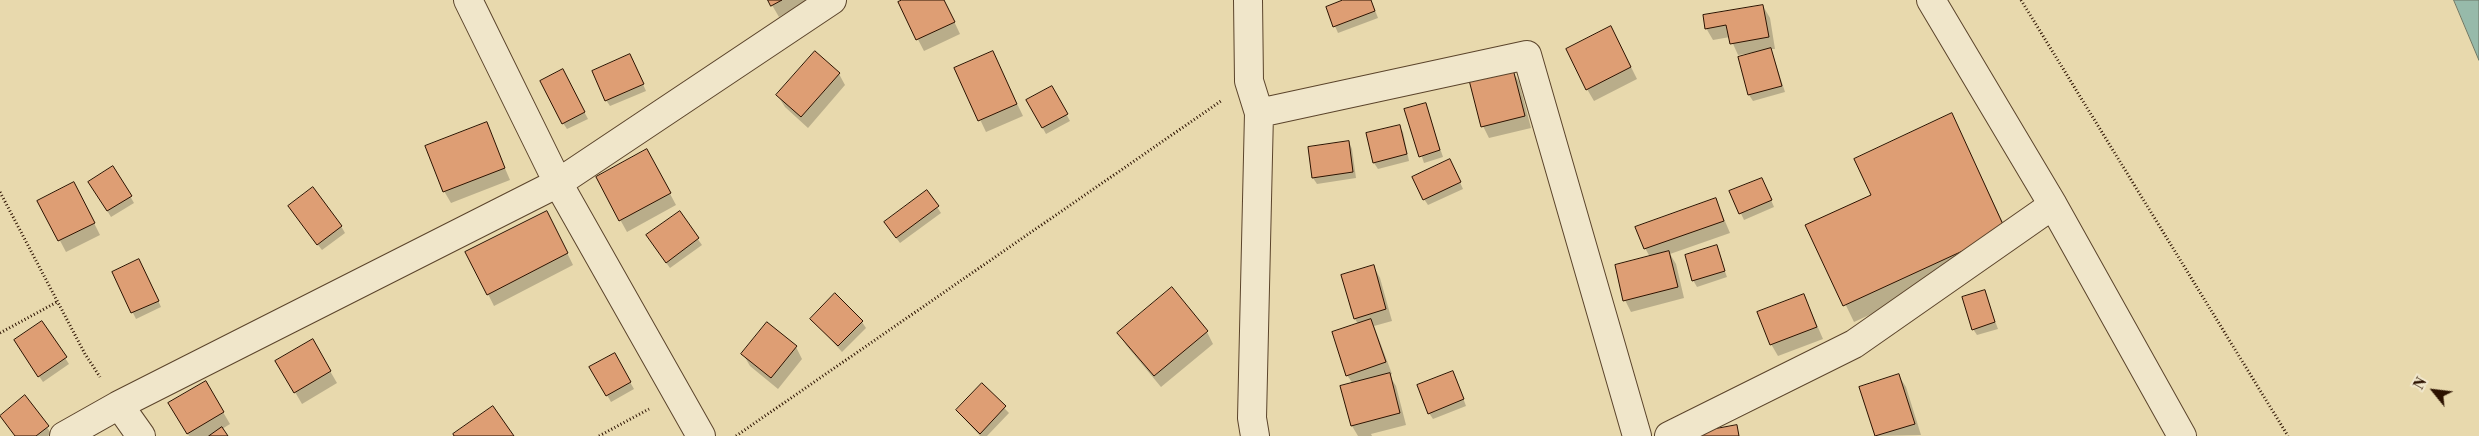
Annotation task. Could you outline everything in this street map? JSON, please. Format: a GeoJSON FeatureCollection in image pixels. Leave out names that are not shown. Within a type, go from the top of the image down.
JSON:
{"type":"FeatureCollection","features":[{"type":"Feature","properties":{"kind":"street"},"geometry":{"type":"LineString","coordinates":[[468,0],[558,183],[701,436]]}},
{"type":"Feature","properties":{"kind":"street"},"geometry":{"type":"LineString","coordinates":[[64,436],[119,405],[558,183],[832,0]]}},
{"type":"Feature","properties":{"kind":"street"},"geometry":{"type":"LineString","coordinates":[[1232,436],[1254,427],[1259,113],[1249,81],[1248,0]]}},
{"type":"Feature","properties":{"kind":"street"},"geometry":{"type":"LineString","coordinates":[[1930,0],[2053,205],[2182,436]]}},
{"type":"Feature","properties":{"kind":"street"},"geometry":{"type":"LineString","coordinates":[[1259,113],[1527,55],[1637,436]]}},
{"type":"Feature","properties":{"kind":"street"},"geometry":{"type":"LineString","coordinates":[[1670,436],[1854,344],[2053,205]]}},
{"type":"Feature","properties":{"kind":"street"},"geometry":{"type":"LineString","coordinates":[[119,405],[141,436]]}},
{"type":"Feature","properties":{"kind":"path"},"geometry":{"type":"LineString","coordinates":[[2021,0],[2288,436]]}},
{"type":"Feature","properties":{"kind":"path"},"geometry":{"type":"LineString","coordinates":[[736,436],[1249,81]]}},
{"type":"Feature","properties":{"kind":"path"},"geometry":{"type":"LineString","coordinates":[[0,192],[85,354],[119,405]]}},
{"type":"Feature","properties":{"kind":"path"},"geometry":{"type":"LineString","coordinates":[[0,332],[57,302]]}},
{"type":"Feature","properties":{"kind":"path"},"geometry":{"type":"LineString","coordinates":[[599,436],[676,394]]}},
{"type":"Feature","properties":{"kind":"shaded area"},"geometry":{"type":"Polygon","coordinates":[[[2454,0],[2479,0],[2479,60],[2454,0]]]}},
{"type":"Feature","properties":{"kind":"building"},"geometry":{"type":"Polygon","coordinates":[[[768,0],[782,0],[771,6],[768,0]]]}},
{"type":"Feature","properties":{"kind":"building"},"geometry":{"type":"Polygon","coordinates":[[[902,0],[944,0],[955,22],[916,40],[898,2],[902,0]]]}},
{"type":"Feature","properties":{"kind":"building"},"geometry":{"type":"Polygon","coordinates":[[[1343,0],[1371,0],[1375,11],[1333,27],[1326,7],[1343,0]]]}},
{"type":"Feature","properties":{"kind":"building"},"geometry":{"type":"Polygon","coordinates":[[[1763,5],[1769,37],[1730,44],[1726,25],[1705,29],[1703,15],[1763,5]]]}},
{"type":"Feature","properties":{"kind":"building"},"geometry":{"type":"Polygon","coordinates":[[[1611,26],[1631,67],[1586,90],[1566,49],[1611,26]]]}},
{"type":"Feature","properties":{"kind":"building"},"geometry":{"type":"Polygon","coordinates":[[[1771,48],[1782,86],[1748,95],[1738,57],[1771,48]]]}},
{"type":"Feature","properties":{"kind":"building"},"geometry":{"type":"Polygon","coordinates":[[[815,51],[840,73],[801,117],[776,95],[815,51]]]}},
{"type":"Feature","properties":{"kind":"building"},"geometry":{"type":"Polygon","coordinates":[[[993,51],[1017,104],[978,121],[954,68],[993,51]]]}},
{"type":"Feature","properties":{"kind":"building"},"geometry":{"type":"Polygon","coordinates":[[[630,54],[644,84],[605,101],[592,71],[630,54]]]}},
{"type":"Feature","properties":{"kind":"building"},"geometry":{"type":"Polygon","coordinates":[[[563,69],[585,112],[562,124],[540,81],[563,69]]]}},
{"type":"Feature","properties":{"kind":"building"},"geometry":{"type":"Polygon","coordinates":[[[1513,69],[1525,116],[1481,127],[1469,80],[1513,69]]]}},
{"type":"Feature","properties":{"kind":"building"},"geometry":{"type":"Polygon","coordinates":[[[1052,86],[1068,114],[1042,128],[1026,100],[1052,86]]]}},
{"type":"Feature","properties":{"kind":"building"},"geometry":{"type":"Polygon","coordinates":[[[1426,103],[1440,150],[1419,157],[1404,109],[1426,103]]]}},
{"type":"Feature","properties":{"kind":"building"},"geometry":{"type":"Polygon","coordinates":[[[1952,113],[2006,231],[1843,306],[1805,225],[1871,195],[1854,159],[1952,113]]]}},
{"type":"Feature","properties":{"kind":"building"},"geometry":{"type":"Polygon","coordinates":[[[487,122],[505,168],[443,192],[425,146],[487,122]]]}},
{"type":"Feature","properties":{"kind":"building"},"geometry":{"type":"Polygon","coordinates":[[[1400,125],[1407,154],[1373,163],[1366,133],[1400,125]]]}},
{"type":"Feature","properties":{"kind":"building"},"geometry":{"type":"Polygon","coordinates":[[[1349,141],[1353,172],[1312,178],[1308,147],[1349,141]]]}},
{"type":"Feature","properties":{"kind":"building"},"geometry":{"type":"Polygon","coordinates":[[[647,149],[671,193],[619,221],[596,177],[647,149]]]}},
{"type":"Feature","properties":{"kind":"building"},"geometry":{"type":"Polygon","coordinates":[[[1450,159],[1461,182],[1423,200],[1412,177],[1450,159]]]}},
{"type":"Feature","properties":{"kind":"building"},"geometry":{"type":"Polygon","coordinates":[[[113,166],[132,196],[107,211],[88,182],[113,166]]]}},
{"type":"Feature","properties":{"kind":"building"},"geometry":{"type":"Polygon","coordinates":[[[1762,178],[1772,200],[1739,214],[1729,191],[1762,178]]]}},
{"type":"Feature","properties":{"kind":"building"},"geometry":{"type":"Polygon","coordinates":[[[74,182],[95,223],[58,241],[37,201],[74,182]]]}},
{"type":"Feature","properties":{"kind":"building"},"geometry":{"type":"Polygon","coordinates":[[[313,187],[342,226],[317,245],[288,206],[313,187]]]}},
{"type":"Feature","properties":{"kind":"building"},"geometry":{"type":"Polygon","coordinates":[[[927,190],[939,206],[896,238],[884,222],[927,190]]]}},
{"type":"Feature","properties":{"kind":"building"},"geometry":{"type":"Polygon","coordinates":[[[1716,198],[1724,221],[1644,249],[1635,227],[1716,198]]]}},
{"type":"Feature","properties":{"kind":"building"},"geometry":{"type":"Polygon","coordinates":[[[547,211],[568,253],[487,295],[465,252],[547,211]]]}},
{"type":"Feature","properties":{"kind":"building"},"geometry":{"type":"Polygon","coordinates":[[[680,211],[699,238],[666,263],[646,235],[680,211]]]}},
{"type":"Feature","properties":{"kind":"building"},"geometry":{"type":"Polygon","coordinates":[[[1717,245],[1725,271],[1692,281],[1685,255],[1717,245]]]}},
{"type":"Feature","properties":{"kind":"building"},"geometry":{"type":"Polygon","coordinates":[[[1669,251],[1678,287],[1623,301],[1615,265],[1669,251]]]}},
{"type":"Feature","properties":{"kind":"building"},"geometry":{"type":"Polygon","coordinates":[[[139,259],[159,301],[131,313],[112,272],[139,259]]]}},
{"type":"Feature","properties":{"kind":"building"},"geometry":{"type":"Polygon","coordinates":[[[1374,265],[1386,309],[1354,319],[1341,275],[1374,265]]]}},
{"type":"Feature","properties":{"kind":"building"},"geometry":{"type":"Polygon","coordinates":[[[1172,287],[1208,331],[1154,376],[1117,333],[1172,287]]]}},
{"type":"Feature","properties":{"kind":"building"},"geometry":{"type":"Polygon","coordinates":[[[1985,290],[1995,322],[1972,330],[1962,297],[1985,290]]]}},
{"type":"Feature","properties":{"kind":"building"},"geometry":{"type":"Polygon","coordinates":[[[835,293],[863,321],[838,346],[810,319],[835,293]]]}},
{"type":"Feature","properties":{"kind":"building"},"geometry":{"type":"Polygon","coordinates":[[[1804,294],[1817,327],[1770,345],[1757,312],[1804,294]]]}},
{"type":"Feature","properties":{"kind":"building"},"geometry":{"type":"Polygon","coordinates":[[[1371,319],[1386,362],[1346,376],[1332,332],[1371,319]]]}},
{"type":"Feature","properties":{"kind":"building"},"geometry":{"type":"Polygon","coordinates":[[[42,321],[67,357],[38,377],[14,340],[42,321]]]}},
{"type":"Feature","properties":{"kind":"building"},"geometry":{"type":"Polygon","coordinates":[[[767,322],[797,346],[771,378],[741,354],[767,322]]]}},
{"type":"Feature","properties":{"kind":"building"},"geometry":{"type":"Polygon","coordinates":[[[313,339],[331,371],[294,393],[275,361],[313,339]]]}},
{"type":"Feature","properties":{"kind":"building"},"geometry":{"type":"Polygon","coordinates":[[[615,353],[631,382],[606,396],[589,367],[615,353]]]}},
{"type":"Feature","properties":{"kind":"building"},"geometry":{"type":"Polygon","coordinates":[[[1453,371],[1464,399],[1428,414],[1417,385],[1453,371]]]}},
{"type":"Feature","properties":{"kind":"building"},"geometry":{"type":"Polygon","coordinates":[[[1390,373],[1400,413],[1351,426],[1340,386],[1390,373]]]}},
{"type":"Feature","properties":{"kind":"building"},"geometry":{"type":"Polygon","coordinates":[[[1899,374],[1915,424],[1875,436],[1859,387],[1899,374]]]}},
{"type":"Feature","properties":{"kind":"building"},"geometry":{"type":"Polygon","coordinates":[[[206,381],[224,412],[187,434],[168,403],[206,381]]]}},
{"type":"Feature","properties":{"kind":"building"},"geometry":{"type":"Polygon","coordinates":[[[982,383],[1006,406],[980,434],[956,410],[982,383]]]}},
{"type":"Feature","properties":{"kind":"building"},"geometry":{"type":"Polygon","coordinates":[[[25,395],[49,426],[36,436],[15,436],[0,416],[25,395]]]}},
{"type":"Feature","properties":{"kind":"building"},"geometry":{"type":"Polygon","coordinates":[[[493,406],[514,436],[454,436],[453,434],[493,406]]]}},
{"type":"Feature","properties":{"kind":"building"},"geometry":{"type":"Polygon","coordinates":[[[1737,425],[1739,436],[1694,436],[1694,433],[1737,425]]]}},
{"type":"Feature","properties":{"kind":"building"},"geometry":{"type":"Polygon","coordinates":[[[222,427],[228,436],[209,436],[222,427]]]}}]}
